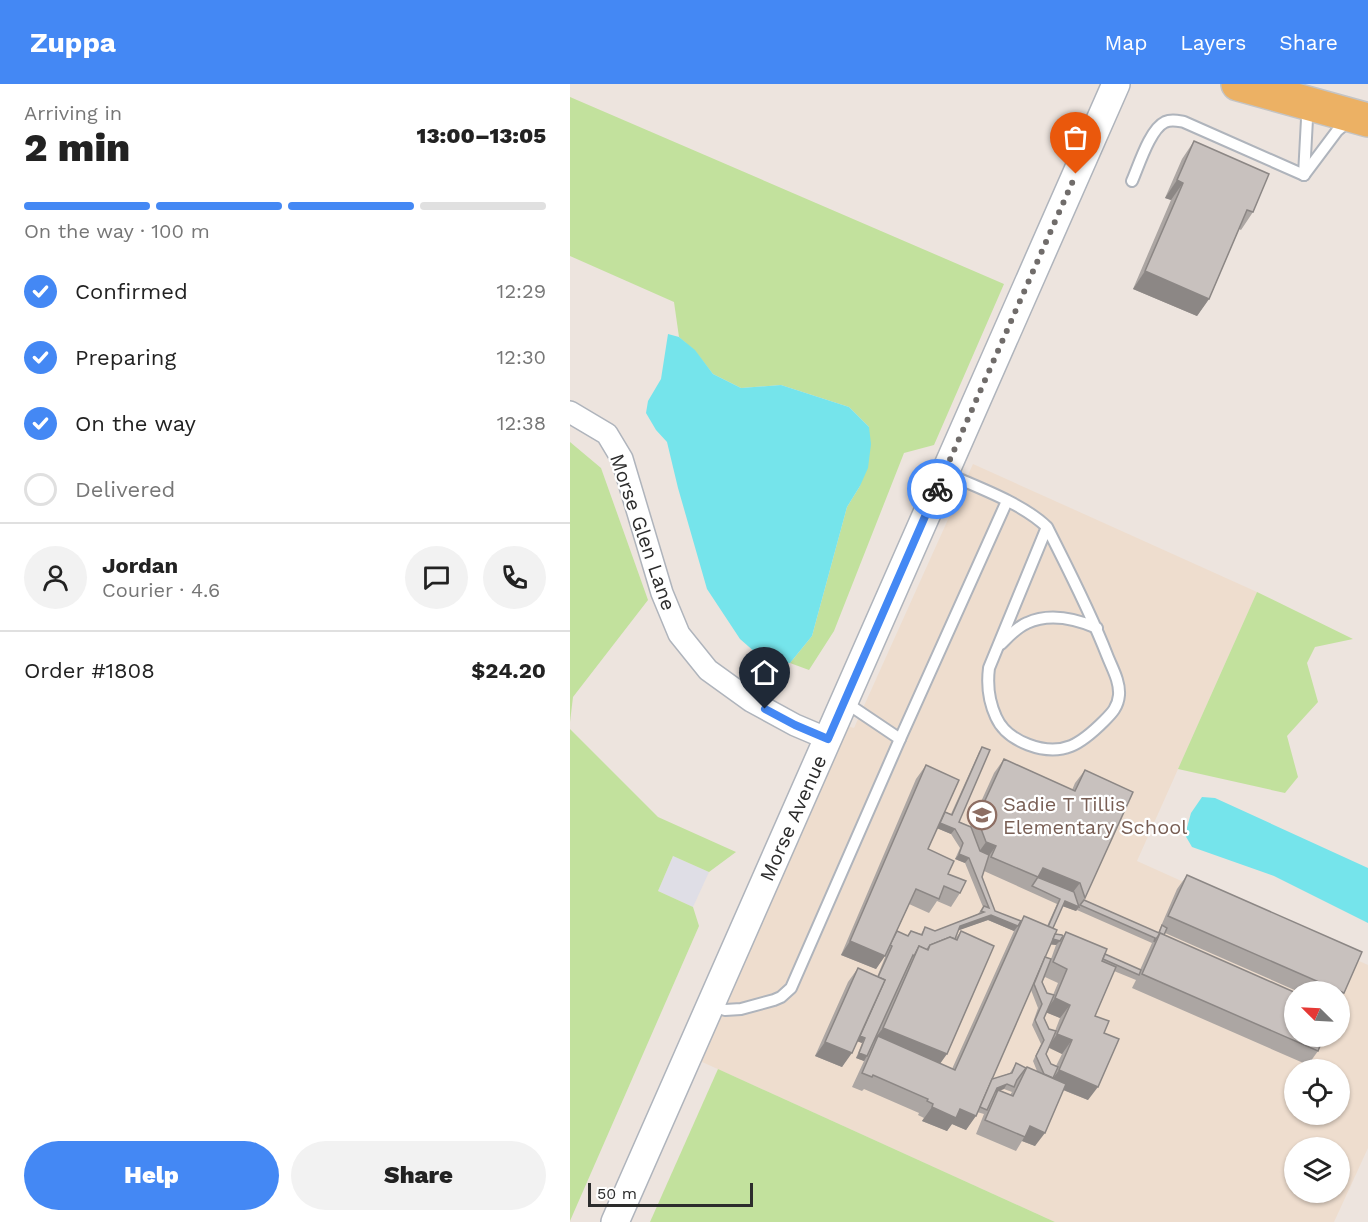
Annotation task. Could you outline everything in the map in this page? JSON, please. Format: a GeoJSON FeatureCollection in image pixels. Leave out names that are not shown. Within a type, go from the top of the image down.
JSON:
{"type":"FeatureCollection","features":[{"type":"Feature","properties":{"kind":"main road"},"geometry":{"type":"LineString","coordinates":[[1238,84],[1365,119]]}},
{"type":"Feature","properties":{"kind":"street","name":"Morse Avenue"},"geometry":{"type":"LineString","coordinates":[[615,1222],[1116,84]]}},
{"type":"Feature","properties":{"kind":"street","name":"Morse Glen Lane"},"geometry":{"type":"LineString","coordinates":[[570,412],[607,434],[622,459],[662,593],[679,634],[708,670],[751,701],[795,725],[828,739]]}},
{"type":"Feature","properties":{"kind":"lane"},"geometry":{"type":"LineString","coordinates":[[1303,102],[1307,118],[1304,175]]}},
{"type":"Feature","properties":{"kind":"lane"},"geometry":{"type":"LineString","coordinates":[[1304,175],[1343,125],[1365,119]]}},
{"type":"Feature","properties":{"kind":"lane"},"geometry":{"type":"LineString","coordinates":[[1132,181],[1152,135],[1164,123],[1174,120],[1184,122],[1304,175]]}},
{"type":"Feature","properties":{"kind":"lane"},"geometry":{"type":"LineString","coordinates":[[944,473],[1007,501],[1033,515],[1047,527],[1096,628],[1116,676],[1119,687],[1118,704],[1115,710],[1095,730],[1072,746],[1051,750],[1018,740],[1002,726],[997,719],[991,699],[988,678],[989,668],[1047,527]]}},
{"type":"Feature","properties":{"kind":"lane"},"geometry":{"type":"LineString","coordinates":[[711,1004],[725,1010],[741,1009],[782,997],[791,988],[1007,501]]}},
{"type":"Feature","properties":{"kind":"lane"},"geometry":{"type":"LineString","coordinates":[[997,648],[1028,622],[1041,619],[1067,619],[1085,622],[1096,628]]}},
{"type":"Feature","properties":{"kind":"lane"},"geometry":{"type":"LineString","coordinates":[[844,701],[900,739]]}},
{"type":"Feature","properties":{"kind":"shaded area","name":"Sadie T Tillis Elementary School"},"geometry":{"type":"Polygon","coordinates":[[[973,464],[1257,592],[1137,861],[1368,965],[1368,1148],[1350,1187],[1350,1137],[1284,1137],[1284,1203],[1343,1203],[1334,1222],[1055,1222],[700,1061],[847,726],[854,728],[973,464]]]}},
{"type":"Feature","properties":{"kind":"shaded area"},"geometry":{"type":"Polygon","coordinates":[[[673,856],[709,872],[693,907],[658,891],[673,856]]]}},
{"type":"Feature","properties":{"kind":"green space"},"geometry":{"type":"Polygon","coordinates":[[[570,97],[1004,284],[934,445],[904,453],[834,631],[809,670],[790,663],[812,636],[847,507],[860,486],[869,427],[849,407],[781,385],[741,388],[713,374],[695,351],[679,337],[674,302],[570,256],[570,97]]]}},
{"type":"Feature","properties":{"kind":"green space"},"geometry":{"type":"Polygon","coordinates":[[[570,442],[601,468],[648,600],[573,697],[570,722],[570,442]]]}},
{"type":"Feature","properties":{"kind":"green space"},"geometry":{"type":"Polygon","coordinates":[[[1257,592],[1353,639],[1315,647],[1307,663],[1318,702],[1287,736],[1298,777],[1285,793],[1178,769],[1257,592]]]}},
{"type":"Feature","properties":{"kind":"green space"},"geometry":{"type":"Polygon","coordinates":[[[570,729],[658,817],[736,852],[709,872],[673,856],[658,891],[693,907],[699,926],[570,1221],[570,729]]]}},
{"type":"Feature","properties":{"kind":"green space"},"geometry":{"type":"Polygon","coordinates":[[[718,1069],[1055,1222],[650,1222],[718,1069]]]}},
{"type":"Feature","properties":{"kind":"water"},"geometry":{"type":"Polygon","coordinates":[[[668,334],[679,337],[695,350],[713,374],[741,388],[781,385],[849,407],[869,427],[871,444],[868,468],[847,507],[812,636],[790,663],[764,660],[740,639],[707,589],[667,442],[656,430],[646,413],[648,401],[661,379],[668,334]]]}},
{"type":"Feature","properties":{"kind":"water"},"geometry":{"type":"Polygon","coordinates":[[[1202,797],[1215,798],[1368,868],[1368,923],[1274,876],[1192,847],[1185,835],[1191,813],[1202,797]]]}},
{"type":"Feature","properties":{"kind":"building"},"geometry":{"type":"Polygon","coordinates":[[[1194,141],[1269,174],[1253,212],[1247,210],[1209,299],[1145,271],[1183,183],[1177,180],[1194,141]]]}},
{"type":"Feature","properties":{"kind":"building"},"geometry":{"type":"Polygon","coordinates":[[[982,747],[990,750],[959,822],[971,827],[980,851],[989,855],[982,877],[995,911],[1021,921],[1018,926],[991,915],[960,926],[955,939],[950,937],[930,945],[927,950],[919,946],[867,1056],[859,1053],[865,1038],[860,1036],[885,980],[878,977],[897,931],[908,936],[911,931],[922,935],[925,927],[935,931],[984,912],[981,911],[984,906],[989,908],[969,858],[959,854],[963,843],[955,829],[940,823],[945,812],[952,815],[982,747]]]}},
{"type":"Feature","properties":{"kind":"building"},"geometry":{"type":"Polygon","coordinates":[[[1004,759],[1075,791],[1085,770],[1133,792],[1085,898],[1080,883],[1043,868],[1038,877],[991,857],[996,846],[986,842],[977,818],[1004,759]]]}},
{"type":"Feature","properties":{"kind":"building"},"geometry":{"type":"Polygon","coordinates":[[[926,765],[959,780],[928,849],[954,861],[948,874],[966,881],[960,893],[944,886],[939,899],[916,889],[885,956],[850,941],[926,765]]]}},
{"type":"Feature","properties":{"kind":"building"},"geometry":{"type":"Polygon","coordinates":[[[1187,875],[1362,952],[1349,981],[1317,981],[1168,916],[1187,875]]]}},
{"type":"Feature","properties":{"kind":"building"},"geometry":{"type":"Polygon","coordinates":[[[1038,877],[1074,892],[1079,907],[1065,901],[1053,928],[1048,927],[1060,899],[1032,886],[1038,877]]]}},
{"type":"Feature","properties":{"kind":"building"},"geometry":{"type":"Polygon","coordinates":[[[1084,900],[1159,933],[1162,925],[1167,928],[1164,935],[1160,933],[1154,942],[1155,938],[1080,905],[1084,900]]]}},
{"type":"Feature","properties":{"kind":"building"},"geometry":{"type":"Polygon","coordinates":[[[1024,916],[1057,930],[976,1116],[960,1109],[956,1118],[932,1107],[933,1104],[927,1101],[928,1099],[873,1075],[872,1077],[862,1073],[878,1036],[955,1070],[1024,916]]]}},
{"type":"Feature","properties":{"kind":"building"},"geometry":{"type":"Polygon","coordinates":[[[961,931],[994,946],[947,1054],[883,1028],[919,946],[928,950],[930,945],[950,937],[957,940],[961,931]]]}},
{"type":"Feature","properties":{"kind":"building"},"geometry":{"type":"Polygon","coordinates":[[[1066,932],[1107,949],[1102,961],[1116,967],[1095,1016],[1109,1021],[1104,1033],[1119,1039],[1098,1087],[1059,1070],[1072,1040],[1057,1034],[1070,1005],[1055,998],[1067,969],[1053,962],[1066,932]]]}},
{"type":"Feature","properties":{"kind":"building"},"geometry":{"type":"Polygon","coordinates":[[[1160,933],[1284,988],[1284,1036],[1142,974],[1160,933]]]}},
{"type":"Feature","properties":{"kind":"building"},"geometry":{"type":"Polygon","coordinates":[[[1055,934],[1063,936],[1060,941],[1053,939],[1055,934]]]}},
{"type":"Feature","properties":{"kind":"building"},"geometry":{"type":"Polygon","coordinates":[[[1105,954],[1141,970],[1139,975],[1103,959],[1105,954]]]}},
{"type":"Feature","properties":{"kind":"building"},"geometry":{"type":"Polygon","coordinates":[[[1045,957],[1051,959],[1042,982],[1047,993],[1054,995],[1044,1018],[1049,1029],[1056,1031],[1046,1054],[1051,1064],[1058,1067],[1053,1078],[1044,1074],[1036,1056],[1044,1040],[1035,1020],[1042,1004],[1034,984],[1045,957]]]}},
{"type":"Feature","properties":{"kind":"building"},"geometry":{"type":"Polygon","coordinates":[[[858,968],[885,980],[852,1053],[825,1042],[858,968]]]}},
{"type":"Feature","properties":{"kind":"building"},"geometry":{"type":"Polygon","coordinates":[[[1016,1063],[1026,1068],[1014,1087],[1007,1084],[997,1088],[987,1110],[980,1107],[992,1079],[1012,1073],[1016,1063]]]}},
{"type":"Feature","properties":{"kind":"building"},"geometry":{"type":"Polygon","coordinates":[[[1027,1067],[1066,1084],[1045,1133],[1030,1126],[1025,1137],[985,1120],[998,1090],[1013,1096],[1027,1067]]]}},
{"type":"Feature","properties":{"kind":"way so far"},"geometry":{"type":"LineString","coordinates":[[937,489],[1076,174]]}},
{"type":"Feature","properties":{"kind":"place","name":"Sadie T Tillis Elementary School"},"geometry":{"type":"Point","coordinates":[982,815]}},
{"type":"Feature","properties":{"kind":"route"},"geometry":{"type":"LineString","coordinates":[[765,709],[828,739],[937,489]]}}]}
